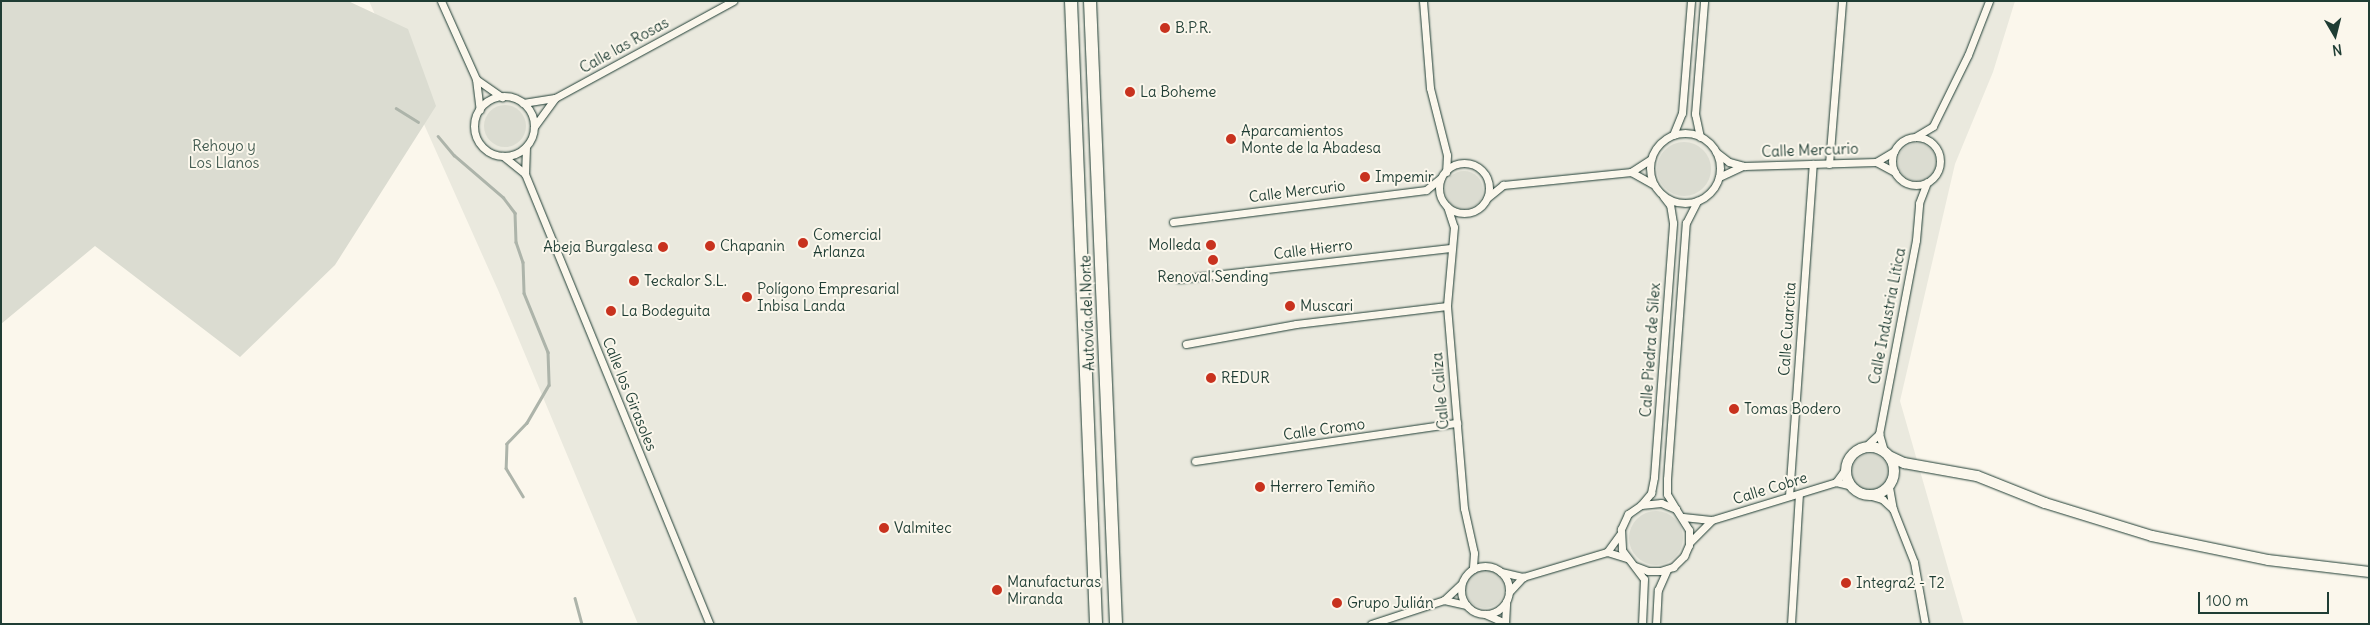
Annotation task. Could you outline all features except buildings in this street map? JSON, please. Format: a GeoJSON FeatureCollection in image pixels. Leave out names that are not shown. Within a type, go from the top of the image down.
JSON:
{"type":"FeatureCollection","features":[{"type":"Feature","properties":{"kind":"highway","name":"Autovía del Norte"},"geometry":{"type":"LineString","coordinates":[[1071,1],[1077,211],[1096,624]]}},
{"type":"Feature","properties":{"kind":"highway","name":"Autovía del Norte"},"geometry":{"type":"LineString","coordinates":[[1090,1],[1116,624]]}},
{"type":"Feature","properties":{"kind":"street"},"geometry":{"type":"LineString","coordinates":[[441,1],[476,79],[480,110],[475,124],[479,142],[494,154],[503,156],[516,154],[526,147],[534,127],[533,118],[523,103],[502,97],[476,79]]}},
{"type":"Feature","properties":{"kind":"street","name":"Calle las Rosas"},"geometry":{"type":"LineString","coordinates":[[523,103],[556,98],[733,1]]}},
{"type":"Feature","properties":{"kind":"street"},"geometry":{"type":"LineString","coordinates":[[1423,1],[1430,88],[1447,155],[1444,175],[1439,190],[1445,204]]}},
{"type":"Feature","properties":{"kind":"street"},"geometry":{"type":"LineString","coordinates":[[1673,135],[1682,113],[1691,1]]}},
{"type":"Feature","properties":{"kind":"street"},"geometry":{"type":"LineString","coordinates":[[1700,137],[1695,114],[1704,1]]}},
{"type":"Feature","properties":{"kind":"street"},"geometry":{"type":"LineString","coordinates":[[1829,164],[1842,1]]}},
{"type":"Feature","properties":{"kind":"street"},"geometry":{"type":"LineString","coordinates":[[1907,183],[1927,182],[1940,166],[1933,126],[1968,55],[1989,1]]}},
{"type":"Feature","properties":{"kind":"street"},"geometry":{"type":"LineString","coordinates":[[480,110],[493,99],[502,97]]}},
{"type":"Feature","properties":{"kind":"street","name":"Calle las Rosas"},"geometry":{"type":"LineString","coordinates":[[534,127],[556,98]]}},
{"type":"Feature","properties":{"kind":"street"},"geometry":{"type":"LineString","coordinates":[[1919,203],[1907,183],[1895,172],[1894,151],[1901,142],[1933,126]]}},
{"type":"Feature","properties":{"kind":"street"},"geometry":{"type":"LineString","coordinates":[[1454,227],[1503,185],[1632,172],[1651,159],[1663,141],[1673,135],[1682,133],[1700,137],[1715,151],[1718,177],[1711,191],[1697,201],[1685,203],[1663,196],[1654,185],[1632,172]]}},
{"type":"Feature","properties":{"kind":"street"},"geometry":{"type":"LineString","coordinates":[[1915,136],[1926,139],[1935,146]]}},
{"type":"Feature","properties":{"kind":"street","name":"Calle los Girasoles"},"geometry":{"type":"LineString","coordinates":[[526,147],[525,174],[710,624]]}},
{"type":"Feature","properties":{"kind":"street","name":"Calle Mercurio"},"geometry":{"type":"LineString","coordinates":[[1715,151],[1729,162],[1744,166],[1876,162],[1894,151]]}},
{"type":"Feature","properties":{"kind":"street"},"geometry":{"type":"LineString","coordinates":[[1447,155],[1480,169],[1486,176],[1503,185]]}},
{"type":"Feature","properties":{"kind":"street","name":"Calle los Girasoles"},"geometry":{"type":"LineString","coordinates":[[503,156],[525,174]]}},
{"type":"Feature","properties":{"kind":"street"},"geometry":{"type":"LineString","coordinates":[[1651,159],[1654,185]]}},
{"type":"Feature","properties":{"kind":"street","name":"Calle Mercurio"},"geometry":{"type":"LineString","coordinates":[[1876,162],[1895,172]]}},
{"type":"Feature","properties":{"kind":"street"},"geometry":{"type":"LineString","coordinates":[[1444,175],[1458,164],[1468,164]]}},
{"type":"Feature","properties":{"kind":"street","name":"Calle Cuarcita"},"geometry":{"type":"LineString","coordinates":[[1789,496],[1813,164]]}},
{"type":"Feature","properties":{"kind":"street","name":"Calle Mercurio"},"geometry":{"type":"LineString","coordinates":[[1718,177],[1744,166]]}},
{"type":"Feature","properties":{"kind":"street","name":"Calle Mercurio"},"geometry":{"type":"LineString","coordinates":[[1173,222],[1426,190],[1444,175]]}},
{"type":"Feature","properties":{"kind":"street"},"geometry":{"type":"LineString","coordinates":[[1486,176],[1489,187],[1487,198]]}},
{"type":"Feature","properties":{"kind":"street","name":"Calle Industria Lítica"},"geometry":{"type":"LineString","coordinates":[[1878,434],[1916,240],[1919,203],[1927,182]]}},
{"type":"Feature","properties":{"kind":"street"},"geometry":{"type":"LineString","coordinates":[[1426,190],[1455,211],[1470,212]]}},
{"type":"Feature","properties":{"kind":"street","name":"Calle Piedra de Sílex"},"geometry":{"type":"LineString","coordinates":[[1640,505],[1651,493],[1658,428],[1673,224],[1670,205],[1663,196]]}},
{"type":"Feature","properties":{"kind":"street","name":"Calle Piedra de Sílex"},"geometry":{"type":"LineString","coordinates":[[1676,509],[1667,494],[1667,479],[1686,223],[1697,201]]}},
{"type":"Feature","properties":{"kind":"street","name":"Calle Caliza"},"geometry":{"type":"LineString","coordinates":[[1445,204],[1454,227],[1450,248],[1448,306],[1464,508],[1474,553],[1473,568]]}},
{"type":"Feature","properties":{"kind":"street","name":"Calle Hierro"},"geometry":{"type":"LineString","coordinates":[[1179,279],[1450,248]]}},
{"type":"Feature","properties":{"kind":"street"},"geometry":{"type":"LineString","coordinates":[[1186,344],[1296,324],[1448,306]]}},
{"type":"Feature","properties":{"kind":"street","name":"Calle Cromo"},"geometry":{"type":"LineString","coordinates":[[1195,461],[1457,423]]}},
{"type":"Feature","properties":{"kind":"street"},"geometry":{"type":"LineString","coordinates":[[1893,509],[1882,499],[1868,495],[1852,486],[1836,482],[1852,456],[1864,448],[1878,434],[1895,474]]}},
{"type":"Feature","properties":{"kind":"street"},"geometry":{"type":"LineString","coordinates":[[1864,448],[1886,453],[1923,466],[1977,476],[2045,503],[2152,536],[2268,560],[2369,572]]}},
{"type":"Feature","properties":{"kind":"street"},"geometry":{"type":"LineString","coordinates":[[1868,495],[1878,494],[1889,486],[1895,474],[1923,466]]}},
{"type":"Feature","properties":{"kind":"street"},"geometry":{"type":"LineString","coordinates":[[1846,468],[1852,486]]}},
{"type":"Feature","properties":{"kind":"street","name":"Calle Cobre"},"geometry":{"type":"LineString","coordinates":[[1683,516],[1712,520],[1836,482]]}},
{"type":"Feature","properties":{"kind":"street"},"geometry":{"type":"LineString","coordinates":[[1889,486],[1893,509],[1914,562],[1925,624]]}},
{"type":"Feature","properties":{"kind":"street"},"geometry":{"type":"LineString","coordinates":[[1791,624],[1799,494]]}},
{"type":"Feature","properties":{"kind":"street"},"geometry":{"type":"LineString","coordinates":[[1607,552],[1620,534],[1627,516],[1640,505],[1661,503],[1676,509],[1683,516],[1689,530],[1690,542],[1682,559],[1667,570],[1653,572],[1635,566]]}},
{"type":"Feature","properties":{"kind":"street","name":"Calle Cobre"},"geometry":{"type":"LineString","coordinates":[[1690,542],[1712,520]]}},
{"type":"Feature","properties":{"kind":"street"},"geometry":{"type":"LineString","coordinates":[[1620,534],[1621,546],[1627,558],[1644,579],[1642,624]]}},
{"type":"Feature","properties":{"kind":"street"},"geometry":{"type":"LineString","coordinates":[[1474,553],[1489,566],[1501,572],[1523,577],[1607,552],[1627,558]]}},
{"type":"Feature","properties":{"kind":"street"},"geometry":{"type":"LineString","coordinates":[[1371,624],[1444,600],[1461,584],[1473,568],[1489,566]]}},
{"type":"Feature","properties":{"kind":"street"},"geometry":{"type":"LineString","coordinates":[[1656,624],[1658,590],[1667,570]]}},
{"type":"Feature","properties":{"kind":"street"},"geometry":{"type":"LineString","coordinates":[[1501,572],[1509,592]]}},
{"type":"Feature","properties":{"kind":"street"},"geometry":{"type":"LineString","coordinates":[[1461,584],[1466,604],[1474,612],[1485,614],[1505,624],[1506,601],[1509,592],[1523,577]]}},
{"type":"Feature","properties":{"kind":"street"},"geometry":{"type":"LineString","coordinates":[[1444,600],[1466,604]]}},
{"type":"Feature","properties":{"kind":"street"},"geometry":{"type":"LineString","coordinates":[[1485,614],[1498,610],[1506,601]]}},
{"type":"Feature","properties":{"kind":"shaded area"},"geometry":{"type":"Polygon","coordinates":[[[369,1],[2015,1],[1993,72],[1955,164],[1900,401],[1964,624],[638,624],[498,290],[369,1]]]}},
{"type":"Feature","properties":{"kind":"green space","name":"Rehoyo y Los Llanos"},"geometry":{"type":"Polygon","coordinates":[[[1,1],[348,1],[408,29],[436,106],[335,265],[240,357],[95,246],[1,324],[1,1]]]}},
{"type":"Feature","properties":{"kind":"green space"},"geometry":{"type":"Polygon","coordinates":[[[505,105],[520,111],[526,126],[520,141],[505,147],[490,141],[484,126],[490,111],[505,105]]]}},
{"type":"Feature","properties":{"kind":"green space"},"geometry":{"type":"Polygon","coordinates":[[[1684,142],[1694,144],[1703,150],[1709,159],[1711,169],[1709,179],[1703,188],[1694,194],[1684,196],[1674,194],[1665,188],[1659,179],[1657,169],[1659,159],[1665,150],[1674,144],[1684,142]]]}},
{"type":"Feature","properties":{"kind":"green space"},"geometry":{"type":"Polygon","coordinates":[[[1917,143],[1930,149],[1936,162],[1930,175],[1917,181],[1904,175],[1898,162],[1904,149],[1917,143]]]}},
{"type":"Feature","properties":{"kind":"green space"},"geometry":{"type":"Polygon","coordinates":[[[1464,171],[1477,177],[1483,190],[1477,203],[1464,209],[1451,203],[1445,190],[1451,177],[1464,171]]]}},
{"type":"Feature","properties":{"kind":"green space"},"geometry":{"type":"Polygon","coordinates":[[[1870,454],[1877,455],[1883,459],[1887,465],[1887,479],[1883,485],[1877,489],[1870,490],[1863,489],[1857,485],[1853,479],[1852,472],[1853,465],[1857,459],[1863,455],[1870,454]]]}},
{"type":"Feature","properties":{"kind":"green space"},"geometry":{"type":"Polygon","coordinates":[[[1656,511],[1666,513],[1675,519],[1681,528],[1683,538],[1681,548],[1675,557],[1666,563],[1656,565],[1646,563],[1637,557],[1631,548],[1629,538],[1631,528],[1637,519],[1646,513],[1656,511]]]}},
{"type":"Feature","properties":{"kind":"green space"},"geometry":{"type":"Polygon","coordinates":[[[1485,570],[1498,576],[1504,589],[1498,602],[1485,608],[1472,602],[1466,589],[1472,576],[1485,570]]]}},
{"type":"Feature","properties":{"kind":"waterway"},"geometry":{"type":"LineString","coordinates":[[396,108],[418,122]]}},
{"type":"Feature","properties":{"kind":"waterway"},"geometry":{"type":"LineString","coordinates":[[438,136],[454,155],[503,197],[515,213],[516,242],[523,262],[524,293],[548,352],[549,385],[527,423],[507,444],[506,468],[523,496]]}},
{"type":"Feature","properties":{"kind":"waterway"},"geometry":{"type":"LineString","coordinates":[[575,598],[582,624]]}},
{"type":"Feature","properties":{"kind":"place","name":"B.P.R."},"geometry":{"type":"Point","coordinates":[1165,28]}},
{"type":"Feature","properties":{"kind":"place","name":"La Boheme"},"geometry":{"type":"Point","coordinates":[1130,92]}},
{"type":"Feature","properties":{"kind":"place","name":"Aparcamientos Monte de la Abadesa"},"geometry":{"type":"Point","coordinates":[1231,139]}},
{"type":"Feature","properties":{"kind":"place","name":"Impemir"},"geometry":{"type":"Point","coordinates":[1365,177]}},
{"type":"Feature","properties":{"kind":"place","name":"Comercial Arlanza"},"geometry":{"type":"Point","coordinates":[803,243]}},
{"type":"Feature","properties":{"kind":"place","name":"Molleda"},"geometry":{"type":"Point","coordinates":[1211,245]}},
{"type":"Feature","properties":{"kind":"place","name":"Chapanin"},"geometry":{"type":"Point","coordinates":[710,246]}},
{"type":"Feature","properties":{"kind":"place","name":"Abeja Burgalesa"},"geometry":{"type":"Point","coordinates":[663,247]}},
{"type":"Feature","properties":{"kind":"place","name":"Renoval Sending"},"geometry":{"type":"Point","coordinates":[1213,260]}},
{"type":"Feature","properties":{"kind":"place","name":"Teckalor S.L."},"geometry":{"type":"Point","coordinates":[634,281]}},
{"type":"Feature","properties":{"kind":"place","name":"Polígono Empresarial Inbisa Landa"},"geometry":{"type":"Point","coordinates":[747,297]}},
{"type":"Feature","properties":{"kind":"place","name":"Muscari"},"geometry":{"type":"Point","coordinates":[1290,306]}},
{"type":"Feature","properties":{"kind":"place","name":"La Bodeguita"},"geometry":{"type":"Point","coordinates":[611,311]}},
{"type":"Feature","properties":{"kind":"place","name":"REDUR"},"geometry":{"type":"Point","coordinates":[1211,378]}},
{"type":"Feature","properties":{"kind":"place","name":"Tomas Bodero"},"geometry":{"type":"Point","coordinates":[1734,409]}},
{"type":"Feature","properties":{"kind":"place","name":"Herrero Temiño"},"geometry":{"type":"Point","coordinates":[1260,487]}},
{"type":"Feature","properties":{"kind":"place","name":"Valmitec"},"geometry":{"type":"Point","coordinates":[884,528]}},
{"type":"Feature","properties":{"kind":"place","name":"Integra2 - T2"},"geometry":{"type":"Point","coordinates":[1846,583]}},
{"type":"Feature","properties":{"kind":"place","name":"Manufacturas Miranda"},"geometry":{"type":"Point","coordinates":[997,590]}},
{"type":"Feature","properties":{"kind":"place","name":"Grupo Julián"},"geometry":{"type":"Point","coordinates":[1337,603]}}]}
